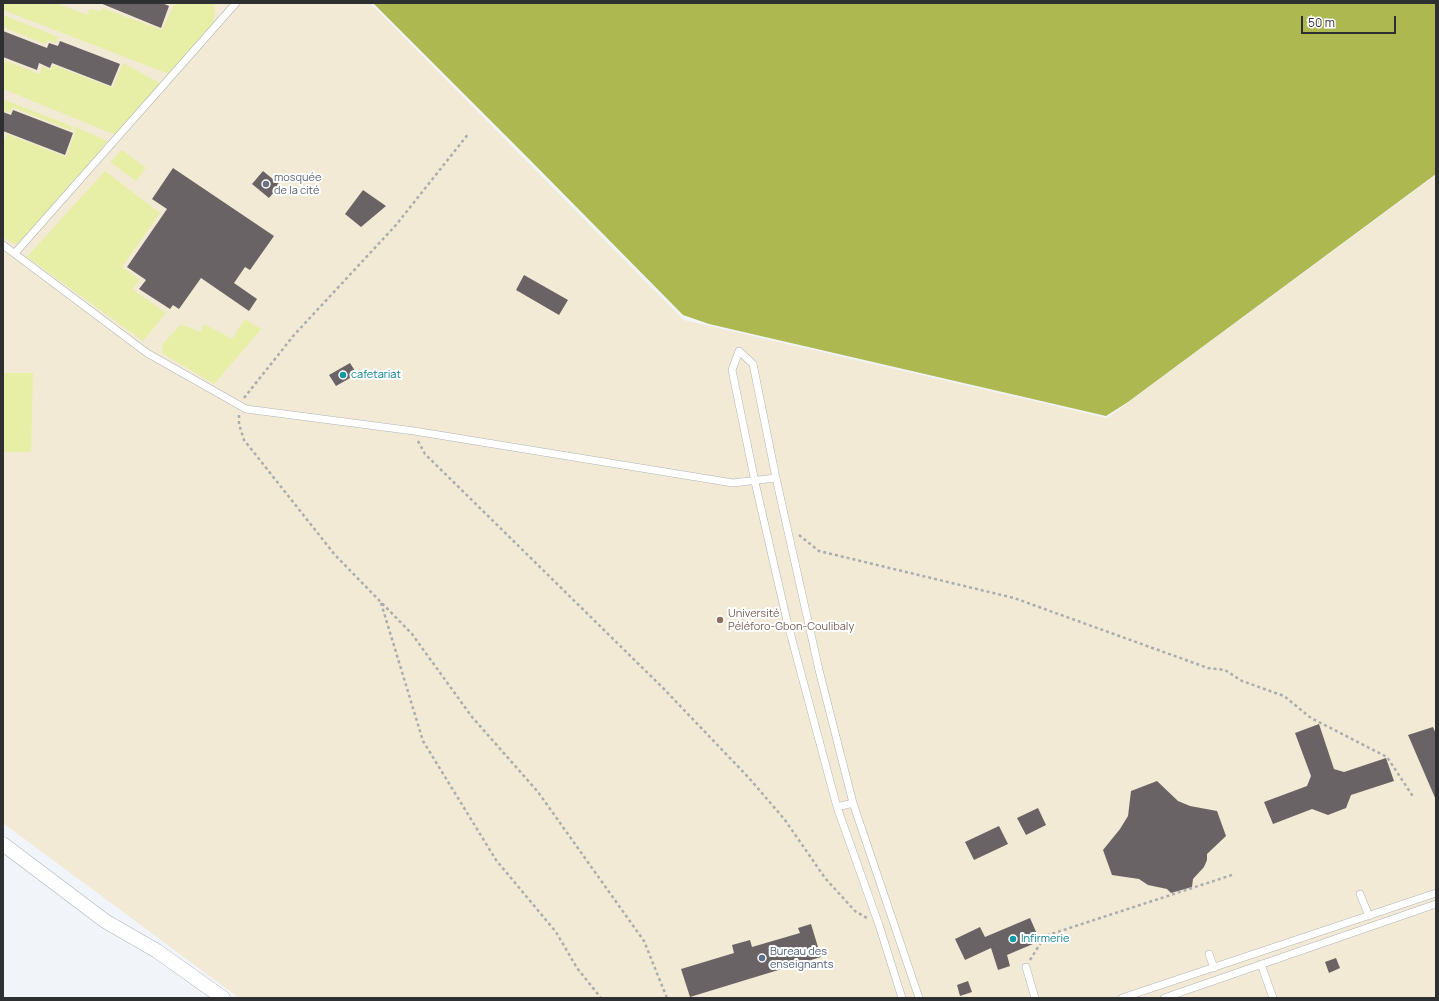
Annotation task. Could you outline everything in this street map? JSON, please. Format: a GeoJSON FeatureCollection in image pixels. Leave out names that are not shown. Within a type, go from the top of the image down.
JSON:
{"type":"FeatureCollection","features":[{"type":"Feature","properties":{"kind":"street"},"geometry":{"type":"LineString","coordinates":[[3,844],[105,921],[157,951],[219,997]]}},
{"type":"Feature","properties":{"kind":"lane"},"geometry":{"type":"LineString","coordinates":[[15,253],[236,3]]}},
{"type":"Feature","properties":{"kind":"lane"},"geometry":{"type":"LineString","coordinates":[[3,245],[147,353],[246,409],[414,432],[733,484],[776,478]]}},
{"type":"Feature","properties":{"kind":"lane"},"geometry":{"type":"LineString","coordinates":[[902,998],[879,925],[837,807],[787,621],[755,482],[732,370],[739,351],[752,364],[818,670],[853,803],[919,998]]}},
{"type":"Feature","properties":{"kind":"lane"},"geometry":{"type":"LineString","coordinates":[[837,807],[853,803]]}},
{"type":"Feature","properties":{"kind":"lane"},"geometry":{"type":"LineString","coordinates":[[1122,998],[1138,996],[1214,968],[1436,893]]}},
{"type":"Feature","properties":{"kind":"lane"},"geometry":{"type":"LineString","coordinates":[[1360,894],[1369,916]]}},
{"type":"Feature","properties":{"kind":"lane"},"geometry":{"type":"LineString","coordinates":[[1164,998],[1436,904]]}},
{"type":"Feature","properties":{"kind":"lane"},"geometry":{"type":"LineString","coordinates":[[1293,941],[1296,953]]}},
{"type":"Feature","properties":{"kind":"lane"},"geometry":{"type":"LineString","coordinates":[[1209,954],[1214,968]]}},
{"type":"Feature","properties":{"kind":"lane"},"geometry":{"type":"LineString","coordinates":[[1261,964],[1273,998]]}},
{"type":"Feature","properties":{"kind":"lane"},"geometry":{"type":"LineString","coordinates":[[1026,967],[1035,998]]}},
{"type":"Feature","properties":{"kind":"path"},"geometry":{"type":"LineString","coordinates":[[469,133],[396,225],[294,335],[250,389],[239,405],[239,424],[244,440],[334,555],[412,634],[472,717],[538,792],[644,941],[667,998]]}},
{"type":"Feature","properties":{"kind":"path"},"geometry":{"type":"LineString","coordinates":[[414,432],[425,454],[664,689],[749,778],[785,820],[825,878],[855,911],[879,925]]}},
{"type":"Feature","properties":{"kind":"path"},"geometry":{"type":"LineString","coordinates":[[786,524],[818,551],[1014,598],[1208,668],[1225,670],[1242,681],[1284,696],[1311,718],[1387,757],[1414,798]]}},
{"type":"Feature","properties":{"kind":"path"},"geometry":{"type":"LineString","coordinates":[[380,602],[423,741],[496,860],[556,932],[577,968],[601,998]]}},
{"type":"Feature","properties":{"kind":"path"},"geometry":{"type":"LineString","coordinates":[[1026,967],[1045,936],[1232,875]]}},
{"type":"Feature","properties":{"kind":"shaded area","name":"Université Péléforo-Gbon-Coulibaly"},"geometry":{"type":"Polygon","coordinates":[[[3,3],[370,3],[684,320],[1107,418],[1436,175],[1436,998],[239,998],[3,823],[3,3]]]}},
{"type":"Feature","properties":{"kind":"green space"},"geometry":{"type":"Polygon","coordinates":[[[3,3],[56,3],[87,15],[90,9],[101,12],[102,8],[162,30],[175,3],[214,3],[215,9],[213,24],[169,74],[3,10],[3,3]]]}},
{"type":"Feature","properties":{"kind":"green space"},"geometry":{"type":"Polygon","coordinates":[[[373,3],[1436,3],[1436,174],[1128,402],[1106,416],[709,324],[683,315],[373,3]]]}},
{"type":"Feature","properties":{"kind":"green space"},"geometry":{"type":"Polygon","coordinates":[[[3,15],[58,37],[56,43],[48,40],[45,44],[3,27],[3,15]]]}},
{"type":"Feature","properties":{"kind":"green space"},"geometry":{"type":"Polygon","coordinates":[[[3,60],[40,74],[42,66],[51,70],[53,65],[113,88],[123,63],[161,84],[116,135],[3,89],[3,60]]]}},
{"type":"Feature","properties":{"kind":"green space"},"geometry":{"type":"Polygon","coordinates":[[[3,99],[71,126],[72,131],[12,107],[10,113],[3,110],[3,99]]]}},
{"type":"Feature","properties":{"kind":"green space"},"geometry":{"type":"Polygon","coordinates":[[[73,126],[107,141],[92,161],[19,243],[13,244],[3,237],[3,138],[5,139],[7,134],[66,157],[75,133],[73,126]]]}},
{"type":"Feature","properties":{"kind":"green space"},"geometry":{"type":"Polygon","coordinates":[[[122,150],[146,168],[136,181],[110,162],[122,150]]]}},
{"type":"Feature","properties":{"kind":"green space"},"geometry":{"type":"Polygon","coordinates":[[[105,171],[160,213],[122,267],[140,280],[132,289],[166,313],[143,341],[27,257],[105,171]]]}},
{"type":"Feature","properties":{"kind":"green space"},"geometry":{"type":"Polygon","coordinates":[[[245,319],[261,329],[214,384],[162,353],[163,344],[181,324],[200,332],[204,324],[232,339],[245,319]]]}},
{"type":"Feature","properties":{"kind":"green space"},"geometry":{"type":"Polygon","coordinates":[[[3,373],[33,373],[31,452],[3,452],[3,373]]]}},
{"type":"Feature","properties":{"kind":"building"},"geometry":{"type":"Polygon","coordinates":[[[100,3],[162,3],[169,6],[161,28],[100,3]]]}},
{"type":"Feature","properties":{"kind":"building"},"geometry":{"type":"Polygon","coordinates":[[[3,31],[47,48],[49,43],[58,46],[60,41],[120,64],[111,86],[52,63],[50,68],[39,63],[37,70],[3,57],[3,31]]]}},
{"type":"Feature","properties":{"kind":"building"},"geometry":{"type":"Polygon","coordinates":[[[13,110],[73,133],[65,155],[3,131],[3,112],[11,115],[13,110]]]}},
{"type":"Feature","properties":{"kind":"building"},"geometry":{"type":"Polygon","coordinates":[[[173,168],[274,236],[250,270],[245,267],[234,283],[257,299],[249,311],[201,278],[179,309],[173,305],[170,309],[139,289],[146,280],[127,267],[167,209],[152,199],[173,168]]]}},
{"type":"Feature","properties":{"kind":"building","name":"mosquée de la cité"},"geometry":{"type":"Polygon","coordinates":[[[263,171],[280,185],[269,198],[252,184],[263,171]]]}},
{"type":"Feature","properties":{"kind":"building"},"geometry":{"type":"Polygon","coordinates":[[[363,190],[386,206],[361,227],[345,214],[363,190]]]}},
{"type":"Feature","properties":{"kind":"building"},"geometry":{"type":"Polygon","coordinates":[[[524,275],[568,300],[559,315],[516,290],[524,275]]]}},
{"type":"Feature","properties":{"kind":"building","name":"cafetariat"},"geometry":{"type":"Polygon","coordinates":[[[350,363],[357,374],[336,386],[329,375],[350,363]]]}},
{"type":"Feature","properties":{"kind":"building"},"geometry":{"type":"Polygon","coordinates":[[[1319,724],[1334,769],[1344,772],[1386,758],[1394,781],[1351,795],[1346,808],[1328,815],[1312,809],[1273,824],[1264,802],[1307,786],[1311,776],[1295,733],[1319,724]]]}},
{"type":"Feature","properties":{"kind":"building"},"geometry":{"type":"Polygon","coordinates":[[[1433,727],[1436,734],[1436,800],[1408,735],[1433,727]]]}},
{"type":"Feature","properties":{"kind":"building"},"geometry":{"type":"Polygon","coordinates":[[[1157,781],[1178,801],[1190,806],[1217,811],[1226,836],[1207,854],[1207,860],[1204,867],[1193,879],[1192,887],[1171,893],[1167,889],[1148,885],[1139,879],[1112,875],[1103,850],[1120,829],[1128,816],[1131,791],[1157,781]]]}},
{"type":"Feature","properties":{"kind":"building"},"geometry":{"type":"Polygon","coordinates":[[[1038,808],[1046,825],[1026,835],[1017,818],[1038,808]]]}},
{"type":"Feature","properties":{"kind":"building"},"geometry":{"type":"Polygon","coordinates":[[[999,826],[1008,844],[974,860],[965,842],[999,826]]]}},
{"type":"Feature","properties":{"kind":"building","name":"Infirmerie"},"geometry":{"type":"Polygon","coordinates":[[[1030,918],[1040,941],[1007,955],[1010,966],[998,970],[991,948],[965,960],[955,939],[980,927],[985,937],[1030,918]]]}},
{"type":"Feature","properties":{"kind":"building"},"geometry":{"type":"Polygon","coordinates":[[[811,924],[821,957],[690,997],[681,969],[734,953],[732,945],[750,940],[752,947],[800,933],[798,928],[811,924]]]}},
{"type":"Feature","properties":{"kind":"building"},"geometry":{"type":"Polygon","coordinates":[[[1336,958],[1340,968],[1329,973],[1325,962],[1336,958]]]}},
{"type":"Feature","properties":{"kind":"building"},"geometry":{"type":"Polygon","coordinates":[[[968,981],[972,992],[960,996],[957,985],[968,981]]]}},
{"type":"Feature","properties":{"kind":"place","name":"mosquée de la cité"},"geometry":{"type":"Point","coordinates":[266,184]}},
{"type":"Feature","properties":{"kind":"place","name":"cafetariat"},"geometry":{"type":"Point","coordinates":[343,375]}},
{"type":"Feature","properties":{"kind":"place","name":"Université Péléforo-Gbon-Coulibaly"},"geometry":{"type":"Point","coordinates":[720,620]}},
{"type":"Feature","properties":{"kind":"place","name":"Infirmerie"},"geometry":{"type":"Point","coordinates":[1013,939]}},
{"type":"Feature","properties":{"kind":"place","name":"Bureau des enseignants"},"geometry":{"type":"Point","coordinates":[762,958]}}]}
